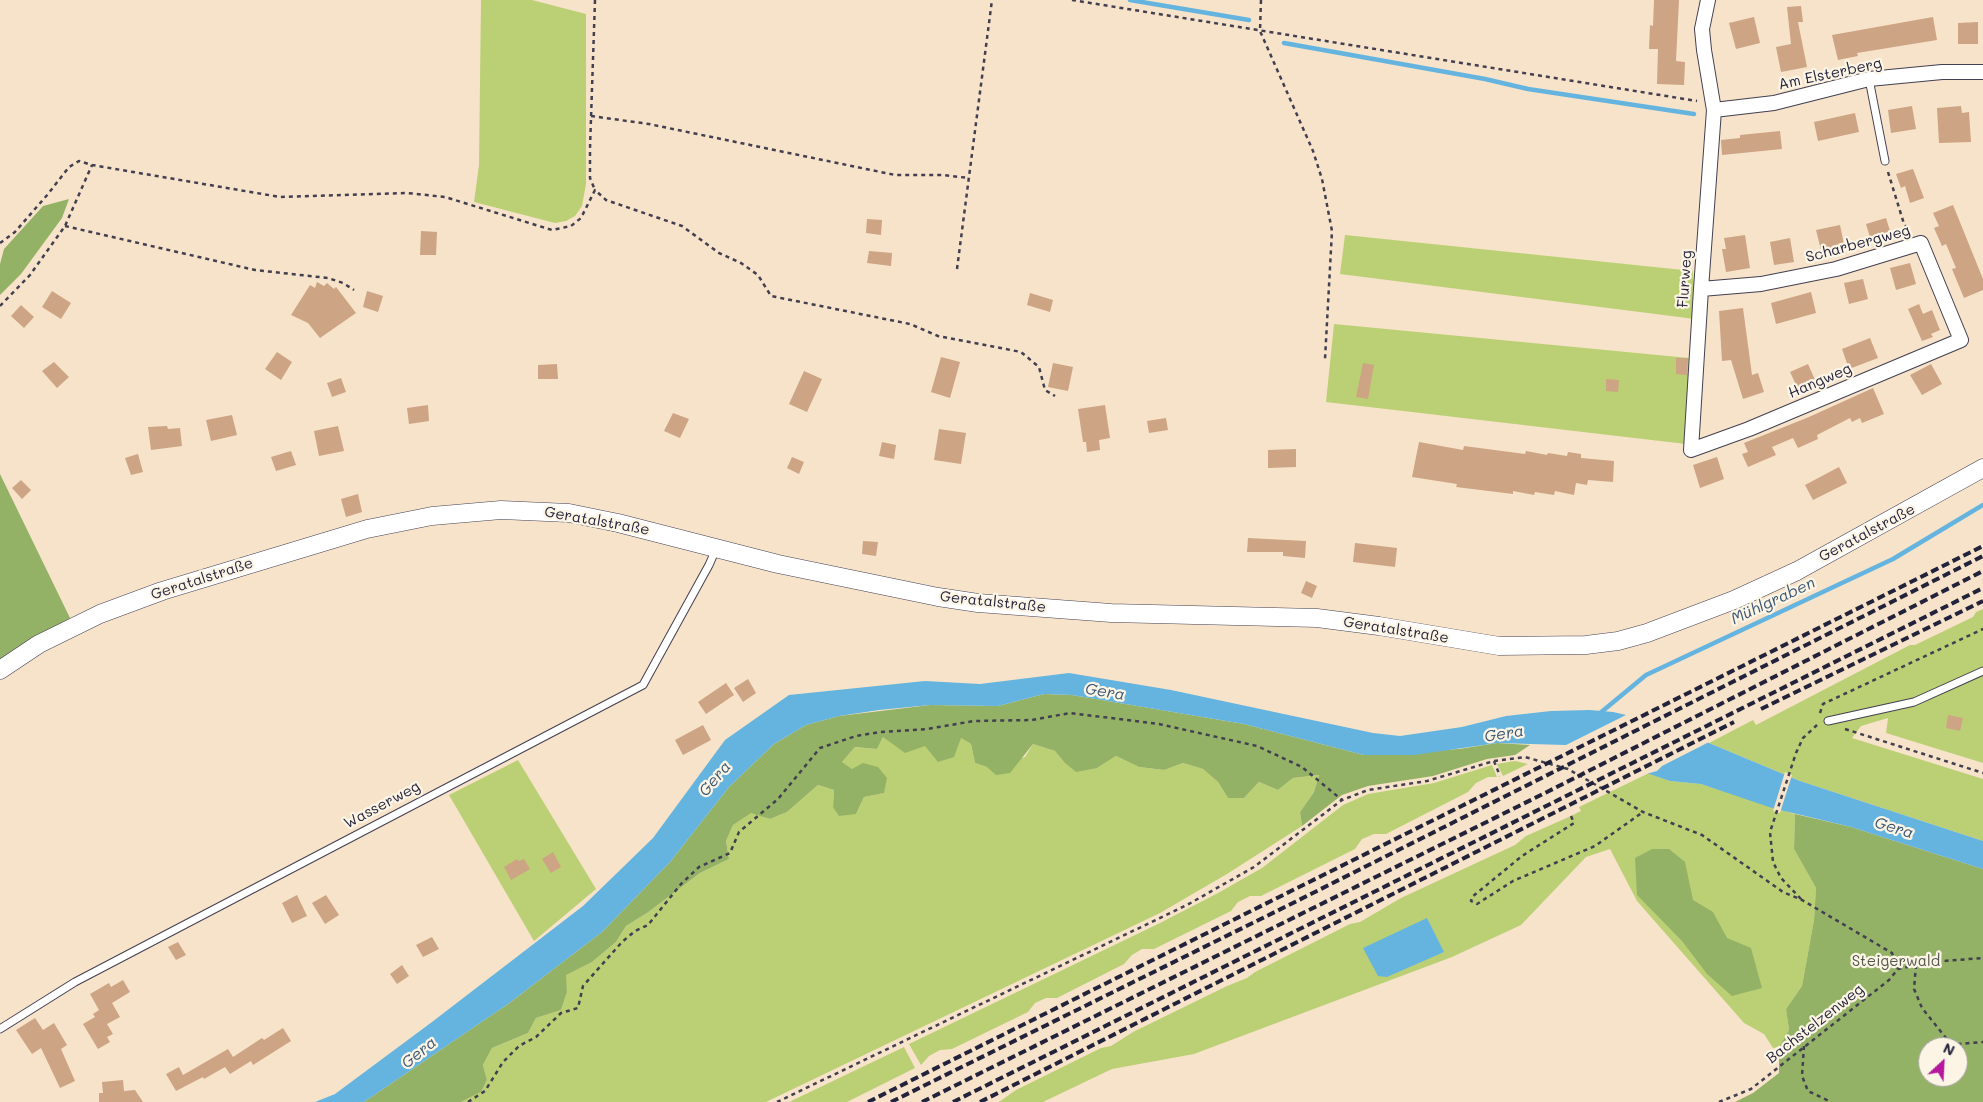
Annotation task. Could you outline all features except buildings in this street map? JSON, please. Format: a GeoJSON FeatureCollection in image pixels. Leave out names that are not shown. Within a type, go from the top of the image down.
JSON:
{"type":"FeatureCollection","features":[{"type":"Feature","properties":{"kind":"street","name":"Flurweg"},"geometry":{"type":"LineString","coordinates":[[1691,450],[1713,106],[1702,29],[1708,0]]}},
{"type":"Feature","properties":{"kind":"street","name":"Am Elsterberg"},"geometry":{"type":"LineString","coordinates":[[1713,106],[1774,102],[1869,80],[1942,72],[1983,72]]}},
{"type":"Feature","properties":{"kind":"street","name":"Scharbergweg"},"geometry":{"type":"LineString","coordinates":[[1701,289],[1761,284],[1836,269],[1921,243],[1962,340]]}},
{"type":"Feature","properties":{"kind":"street","name":"Hangweg"},"geometry":{"type":"LineString","coordinates":[[1691,450],[1748,429],[1962,340]]}},
{"type":"Feature","properties":{"kind":"street","name":"Geratalstraße"},"geometry":{"type":"LineString","coordinates":[[0,670],[39,644],[100,614],[162,591],[367,529],[432,516],[501,510],[569,514],[618,523],[788,566],[938,597],[978,603],[1111,613],[1317,618],[1379,626],[1499,646],[1586,645],[1618,641],[1647,633],[1734,600],[1797,571],[1983,468]]}},
{"type":"Feature","properties":{"kind":"lane"},"geometry":{"type":"LineString","coordinates":[[1869,80],[1885,161]]}},
{"type":"Feature","properties":{"kind":"lane","name":"Wasserweg"},"geometry":{"type":"LineString","coordinates":[[0,1029],[75,982],[643,685],[705,574],[716,548]]}},
{"type":"Feature","properties":{"kind":"lane"},"geometry":{"type":"LineString","coordinates":[[1828,721],[1914,702],[1983,670]]}},
{"type":"Feature","properties":{"kind":"path"},"geometry":{"type":"LineString","coordinates":[[595,0],[590,178],[595,190],[606,200],[682,226],[719,253],[741,263],[758,275],[771,296],[910,324],[938,336],[1021,352],[1039,368],[1045,390],[1056,396]]}},
{"type":"Feature","properties":{"kind":"path"},"geometry":{"type":"LineString","coordinates":[[957,269],[992,0]]}},
{"type":"Feature","properties":{"kind":"path"},"geometry":{"type":"LineString","coordinates":[[1072,0],[1713,106]]}},
{"type":"Feature","properties":{"kind":"path"},"geometry":{"type":"LineString","coordinates":[[1261,0],[1260,32],[1313,151],[1327,202],[1332,238],[1324,359]]}},
{"type":"Feature","properties":{"kind":"path"},"geometry":{"type":"LineString","coordinates":[[591,116],[649,124],[895,175],[942,175],[969,178]]}},
{"type":"Feature","properties":{"kind":"path"},"geometry":{"type":"LineString","coordinates":[[0,243],[15,232],[48,194],[68,167],[79,160],[92,165],[280,197],[407,193],[445,197],[552,230],[571,226],[581,218],[595,190]]}},
{"type":"Feature","properties":{"kind":"path"},"geometry":{"type":"LineString","coordinates":[[1885,161],[1904,224]]}},
{"type":"Feature","properties":{"kind":"path"},"geometry":{"type":"LineString","coordinates":[[0,306],[30,275],[65,226],[92,165]]}},
{"type":"Feature","properties":{"kind":"path"},"geometry":{"type":"LineString","coordinates":[[65,226],[255,270],[328,278],[343,283],[354,290]]}},
{"type":"Feature","properties":{"kind":"path"},"geometry":{"type":"LineString","coordinates":[[1802,900],[1781,878],[1773,862],[1770,832],[1796,753],[1803,738],[1814,726],[1823,704],[1983,629]]}},
{"type":"Feature","properties":{"kind":"path"},"geometry":{"type":"LineString","coordinates":[[468,1102],[485,1091],[503,1062],[519,1046],[536,1037],[561,1013],[578,1008],[583,986],[622,942],[635,931],[648,925],[680,884],[699,867],[730,853],[739,832],[778,799],[820,748],[856,736],[880,732],[928,729],[992,719],[1032,720],[1070,713],[1159,724],[1258,746],[1302,766],[1342,800]]}},
{"type":"Feature","properties":{"kind":"path"},"geometry":{"type":"LineString","coordinates":[[1814,726],[1828,721],[1887,744],[1983,773]]}},
{"type":"Feature","properties":{"kind":"path"},"geometry":{"type":"LineString","coordinates":[[777,1102],[1187,905],[1254,866],[1342,800],[1368,790],[1427,781],[1494,762],[1525,757],[1568,769],[1643,812],[1702,835],[1783,892],[1802,900],[1892,953],[1898,969],[1983,958]]}},
{"type":"Feature","properties":{"kind":"path"},"geometry":{"type":"LineString","coordinates":[[1494,762],[1500,776]]}},
{"type":"Feature","properties":{"kind":"path"},"geometry":{"type":"LineString","coordinates":[[1571,816],[1574,823],[1522,856],[1472,898],[1471,902],[1477,904],[1514,881],[1596,846],[1643,812]]}},
{"type":"Feature","properties":{"kind":"path"},"geometry":{"type":"LineString","coordinates":[[1916,966],[1914,989],[1922,1008],[1946,1038],[1958,1044],[1983,1042]]}},
{"type":"Feature","properties":{"kind":"path","name":"Bachstelzenweg"},"geometry":{"type":"LineString","coordinates":[[1719,1102],[1751,1089],[1889,980],[1898,969]]}},
{"type":"Feature","properties":{"kind":"path"},"geometry":{"type":"LineString","coordinates":[[1804,1046],[1802,1076],[1808,1091],[1831,1102]]}},
{"type":"Feature","properties":{"kind":"green space"},"geometry":{"type":"Polygon","coordinates":[[[481,0],[532,0],[586,14],[586,184],[582,206],[575,216],[566,221],[555,223],[474,202],[479,165],[481,0]]]}},
{"type":"Feature","properties":{"kind":"green space"},"geometry":{"type":"Polygon","coordinates":[[[69,199],[62,218],[21,274],[0,295],[0,264],[4,249],[43,206],[69,199]]]}},
{"type":"Feature","properties":{"kind":"green space"},"geometry":{"type":"Polygon","coordinates":[[[1345,235],[1693,271],[1695,319],[1340,274],[1345,235]]]}},
{"type":"Feature","properties":{"kind":"green space"},"geometry":{"type":"Polygon","coordinates":[[[1334,324],[1689,358],[1686,444],[1326,402],[1334,324]]]}},
{"type":"Feature","properties":{"kind":"green space"},"geometry":{"type":"Polygon","coordinates":[[[0,474],[70,618],[0,661],[0,474]]]}},
{"type":"Feature","properties":{"kind":"green space"},"geometry":{"type":"Polygon","coordinates":[[[1983,609],[1983,763],[1886,733],[1888,718],[1861,726],[1852,738],[1983,779],[1983,841],[1800,781],[1709,743],[1753,720],[1756,725],[1910,645],[1915,645],[1973,617],[1976,612],[1983,609]]]}},
{"type":"Feature","properties":{"kind":"green space"},"geometry":{"type":"Polygon","coordinates":[[[1044,694],[1072,695],[1244,724],[1364,755],[1459,749],[1497,743],[1530,745],[1515,755],[1487,759],[1433,776],[1368,786],[1342,795],[1302,826],[1300,812],[1314,792],[1319,775],[1293,778],[1278,790],[1259,782],[1244,798],[1228,798],[1218,782],[1203,769],[1183,763],[1164,770],[1139,767],[1116,756],[1097,768],[1076,772],[1055,751],[1033,744],[1010,773],[996,775],[987,767],[975,763],[971,744],[961,738],[954,757],[938,762],[925,746],[905,753],[883,737],[877,749],[855,747],[842,762],[852,769],[863,763],[878,767],[887,778],[884,793],[864,797],[856,814],[839,816],[833,807],[834,790],[818,785],[787,812],[770,819],[751,813],[733,825],[726,841],[729,859],[700,873],[647,913],[626,926],[616,942],[592,962],[566,975],[567,992],[561,1010],[536,1018],[528,1033],[492,1048],[483,1065],[487,1080],[481,1092],[461,1102],[364,1102],[508,1004],[602,932],[670,862],[729,787],[774,744],[806,725],[839,716],[930,705],[998,706],[1044,694]]]}},
{"type":"Feature","properties":{"kind":"green space"},"geometry":{"type":"Polygon","coordinates":[[[883,737],[925,746],[961,738],[971,744],[975,763],[987,767],[1025,757],[1033,744],[1055,751],[1064,762],[1097,768],[1116,756],[1139,767],[1164,770],[1183,763],[1203,769],[1218,782],[1228,798],[1244,798],[1259,782],[1278,790],[1293,778],[1319,775],[1314,792],[1300,812],[1302,826],[1227,874],[1160,913],[766,1102],[461,1102],[481,1092],[487,1080],[483,1065],[492,1048],[528,1033],[536,1018],[561,1010],[567,992],[565,975],[592,962],[616,942],[626,926],[647,913],[700,873],[729,859],[726,841],[733,825],[751,812],[770,819],[787,812],[818,785],[834,790],[833,807],[856,814],[864,797],[883,793],[842,762],[855,747],[877,749],[883,737]]]}},
{"type":"Feature","properties":{"kind":"green space"},"geometry":{"type":"Polygon","coordinates":[[[518,760],[596,889],[534,941],[449,795],[518,760]]]}},
{"type":"Feature","properties":{"kind":"green space"},"geometry":{"type":"Polygon","coordinates":[[[1515,761],[1528,764],[1503,776],[1497,764],[1515,761]]]}},
{"type":"Feature","properties":{"kind":"green space"},"geometry":{"type":"Polygon","coordinates":[[[1492,765],[1497,777],[1488,777],[1476,783],[1468,792],[1386,834],[1374,834],[1362,839],[1355,849],[1261,896],[1250,896],[1238,902],[1231,911],[1154,949],[1142,949],[1132,955],[1124,964],[1057,998],[1046,998],[1035,1003],[1028,1012],[952,1049],[940,1050],[929,1056],[921,1065],[909,1044],[1218,893],[1262,868],[1343,805],[1368,794],[1434,783],[1492,765]]]}},
{"type":"Feature","properties":{"kind":"green space"},"geometry":{"type":"Polygon","coordinates":[[[1649,773],[1670,781],[1701,784],[1795,814],[1794,849],[1816,888],[1814,920],[1802,986],[1786,1009],[1789,1030],[1779,1047],[1773,1048],[1764,1034],[1744,1023],[1637,901],[1610,849],[1586,857],[1521,925],[1452,957],[1194,1054],[1112,1069],[1043,1102],[999,1102],[1016,1090],[1101,1048],[1111,1046],[1133,1032],[1247,978],[1255,972],[1350,924],[1360,922],[1401,898],[1515,845],[1526,836],[1581,811],[1579,807],[1649,773]]]}},
{"type":"Feature","properties":{"kind":"green space","name":"Steigerwald"},"geometry":{"type":"Polygon","coordinates":[[[1795,814],[1851,827],[1983,869],[1983,1102],[1735,1102],[1753,1093],[1779,1073],[1779,1047],[1789,1030],[1786,1009],[1802,986],[1814,920],[1816,888],[1794,849],[1795,814]]]}},
{"type":"Feature","properties":{"kind":"green space"},"geometry":{"type":"Polygon","coordinates":[[[1652,849],[1669,849],[1685,862],[1693,900],[1713,912],[1727,938],[1751,948],[1762,988],[1732,996],[1707,974],[1682,941],[1637,895],[1635,858],[1652,849]]]}},
{"type":"Feature","properties":{"kind":"green space"},"geometry":{"type":"Polygon","coordinates":[[[904,1047],[915,1068],[847,1102],[789,1102],[904,1047]]]}},
{"type":"Feature","properties":{"kind":"water","name":"Gera"},"geometry":{"type":"Polygon","coordinates":[[[1069,673],[1171,690],[1373,733],[1400,736],[1462,727],[1506,716],[1551,711],[1590,710],[1613,712],[1644,719],[1709,743],[1800,781],[1983,841],[1983,869],[1851,827],[1772,808],[1701,784],[1670,781],[1565,745],[1497,743],[1414,755],[1364,755],[1244,724],[1072,695],[1044,694],[998,706],[930,705],[879,710],[839,716],[806,725],[774,744],[729,787],[670,862],[602,932],[508,1004],[364,1102],[315,1102],[335,1094],[583,906],[653,838],[725,740],[789,695],[925,681],[980,684],[1069,673]]]}},
{"type":"Feature","properties":{"kind":"water"},"geometry":{"type":"Polygon","coordinates":[[[1427,918],[1444,952],[1387,977],[1378,976],[1363,948],[1427,918]]]}},
{"type":"Feature","properties":{"kind":"pier"},"geometry":{"type":"Polygon","coordinates":[[[1630,713],[1711,741],[1662,766],[1657,771],[1646,774],[1562,747],[1630,713]]]}},
{"type":"Feature","properties":{"kind":"pier"},"geometry":{"type":"Polygon","coordinates":[[[1785,772],[1792,775],[1780,813],[1773,811],[1785,772]]]}},
{"type":"Feature","properties":{"kind":"waterway"},"geometry":{"type":"LineString","coordinates":[[1130,0],[1249,20]]}},
{"type":"Feature","properties":{"kind":"waterway"},"geometry":{"type":"LineString","coordinates":[[1284,43],[1485,79],[1528,89],[1694,114]]}},
{"type":"Feature","properties":{"kind":"waterway","name":"Mühlgraben"},"geometry":{"type":"LineString","coordinates":[[1599,714],[1646,675],[1893,559],[1983,505]]}},
{"type":"Feature","properties":{"kind":"railway"},"geometry":{"type":"LineString","coordinates":[[868,1102],[1983,546]]}},
{"type":"Feature","properties":{"kind":"railway"},"geometry":{"type":"LineString","coordinates":[[891,1102],[1293,903],[1983,556]]}},
{"type":"Feature","properties":{"kind":"railway"},"geometry":{"type":"LineString","coordinates":[[922,1102],[1547,792],[1983,571]]}},
{"type":"Feature","properties":{"kind":"railway"},"geometry":{"type":"LineString","coordinates":[[953,1102],[1983,588]]}},
{"type":"Feature","properties":{"kind":"railway"},"geometry":{"type":"LineString","coordinates":[[1761,709],[1983,601]]}},
{"type":"Feature","properties":{"kind":"railway"},"geometry":{"type":"LineString","coordinates":[[980,1102],[1734,722]]}}]}
